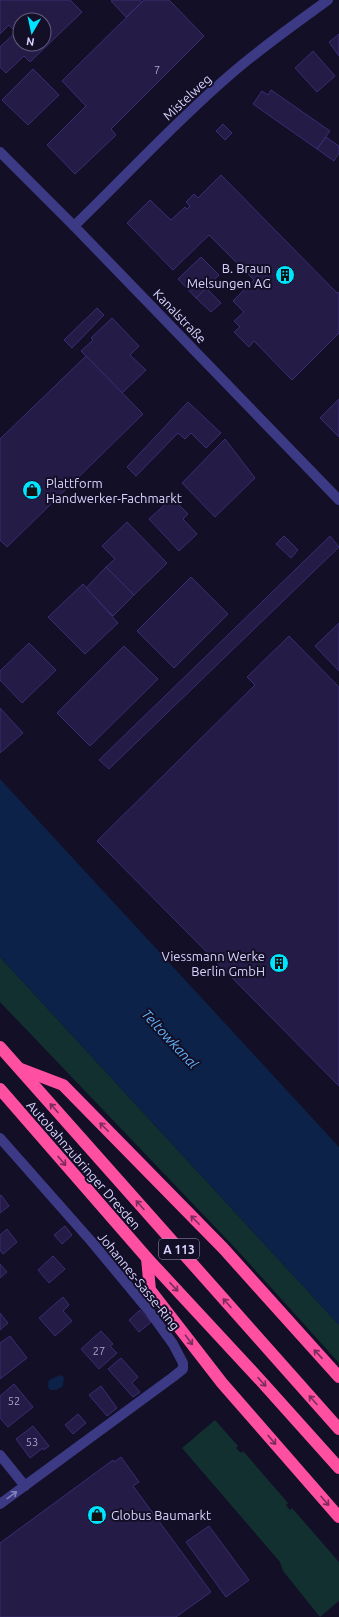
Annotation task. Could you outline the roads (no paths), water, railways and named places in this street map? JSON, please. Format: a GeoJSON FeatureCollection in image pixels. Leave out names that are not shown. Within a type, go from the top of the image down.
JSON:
{"type":"FeatureCollection","features":[{"type":"Feature","properties":{"kind":"highway","name":"A 113"},"geometry":{"type":"LineString","coordinates":[[0,1047],[339,1429]]}},
{"type":"Feature","properties":{"kind":"highway"},"geometry":{"type":"LineString","coordinates":[[19,1069],[62,1085],[223,1248],[339,1377]]}},
{"type":"Feature","properties":{"kind":"highway","name":"Autobahnzubringer Dresden"},"geometry":{"type":"LineString","coordinates":[[0,1089],[147,1258]]}},
{"type":"Feature","properties":{"kind":"highway","name":"A 113"},"geometry":{"type":"LineString","coordinates":[[147,1258],[339,1468]]}},
{"type":"Feature","properties":{"kind":"highway"},"geometry":{"type":"LineString","coordinates":[[147,1258],[150,1290],[222,1383],[339,1516]]}},
{"type":"Feature","properties":{"kind":"street","name":"Mistelweg"},"geometry":{"type":"LineString","coordinates":[[74,226],[186,115],[232,73],[272,41],[328,0]]}},
{"type":"Feature","properties":{"kind":"street","name":"Kanalstraße"},"geometry":{"type":"LineString","coordinates":[[0,152],[74,226],[339,500]]}},
{"type":"Feature","properties":{"kind":"street","name":"Johannes-Sasse-Ring"},"geometry":{"type":"LineString","coordinates":[[0,1138],[86,1235],[150,1312],[173,1344],[183,1363],[183,1369],[178,1373],[0,1504]]}},
{"type":"Feature","properties":{"kind":"street"},"geometry":{"type":"LineString","coordinates":[[0,1455],[25,1486]]}},
{"type":"Feature","properties":{"kind":"water","name":"Teltowkanal"},"geometry":{"type":"Polygon","coordinates":[[[0,779],[339,1147],[339,1325],[0,957],[0,779]]]}},
{"type":"Feature","properties":{"kind":"water"},"geometry":{"type":"Polygon","coordinates":[[[60,1375],[64,1377],[63,1386],[56,1390],[50,1390],[48,1387],[49,1380],[60,1375]]]}},
{"type":"Feature","properties":{"kind":"place","name":"B. Braun Melsungen AG"},"geometry":{"type":"Point","coordinates":[285,275]}},
{"type":"Feature","properties":{"kind":"place","name":"Plattform Handwerker-Fachmarkt"},"geometry":{"type":"Point","coordinates":[32,490]}},
{"type":"Feature","properties":{"kind":"place","name":"Viessmann Werke Berlin GmbH"},"geometry":{"type":"Point","coordinates":[279,963]}},
{"type":"Feature","properties":{"kind":"place","name":"Globus Baumarkt"},"geometry":{"type":"Point","coordinates":[97,1515]}}]}
